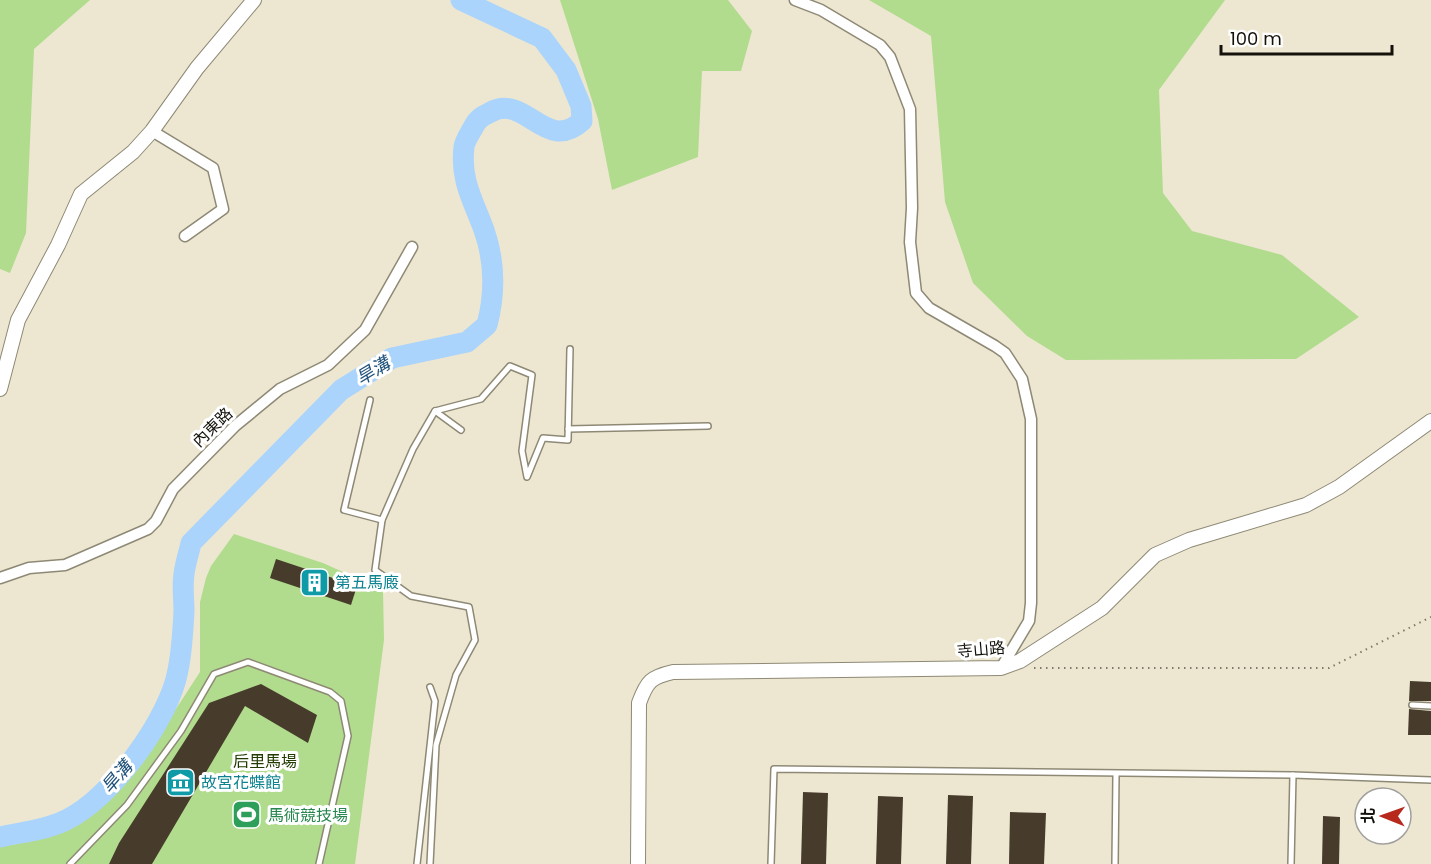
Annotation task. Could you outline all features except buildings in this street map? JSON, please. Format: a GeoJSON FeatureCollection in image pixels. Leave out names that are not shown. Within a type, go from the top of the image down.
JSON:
{"type":"FeatureCollection","features":[{"type":"Feature","properties":{"kind":"street"},"geometry":{"type":"LineString","coordinates":[[0,389],[18,320],[58,245],[81,194],[133,152],[152,132],[197,68],[254,0]]}},
{"type":"Feature","properties":{"kind":"street"},"geometry":{"type":"LineString","coordinates":[[795,0],[821,10],[880,45],[890,57],[910,109],[912,208],[910,242],[916,293],[929,308],[1005,353],[1022,379],[1031,419],[1031,603],[1029,621],[1001,668]]}},
{"type":"Feature","properties":{"kind":"street"},"geometry":{"type":"LineString","coordinates":[[152,132],[213,168],[223,209],[185,237]]}},
{"type":"Feature","properties":{"kind":"street","name":"內東路"},"geometry":{"type":"LineString","coordinates":[[0,578],[29,568],[65,565],[148,529],[156,521],[173,489],[235,426],[279,389],[328,365],[365,330],[412,247]]}},
{"type":"Feature","properties":{"kind":"street","name":"寺山路"},"geometry":{"type":"LineString","coordinates":[[638,864],[639,703],[646,684],[659,675],[674,672],[1001,668],[1020,661],[1102,608],[1155,555],[1189,540],[1306,505],[1339,487],[1431,421]]}},
{"type":"Feature","properties":{"kind":"lane"},"geometry":{"type":"LineString","coordinates":[[430,864],[436,745],[456,675],[475,640],[469,607],[411,596],[375,570],[382,520],[413,449],[435,411],[481,399],[510,366],[532,375],[522,451],[527,477],[543,438],[568,440],[570,349]]}},
{"type":"Feature","properties":{"kind":"lane"},"geometry":{"type":"LineString","coordinates":[[370,400],[344,510],[382,520]]}},
{"type":"Feature","properties":{"kind":"lane"},"geometry":{"type":"LineString","coordinates":[[435,411],[461,430]]}},
{"type":"Feature","properties":{"kind":"lane"},"geometry":{"type":"LineString","coordinates":[[568,429],[708,426]]}},
{"type":"Feature","properties":{"kind":"lane"},"geometry":{"type":"LineString","coordinates":[[70,864],[127,805],[181,731],[213,674],[248,662],[330,692],[341,701],[348,736],[319,864]]}},
{"type":"Feature","properties":{"kind":"lane"},"geometry":{"type":"LineString","coordinates":[[417,864],[435,701],[430,687]]}},
{"type":"Feature","properties":{"kind":"lane"},"geometry":{"type":"LineString","coordinates":[[1413,705],[1431,706]]}},
{"type":"Feature","properties":{"kind":"lane"},"geometry":{"type":"LineString","coordinates":[[771,864],[774,769],[1116,775],[1293,775],[1431,780]]}},
{"type":"Feature","properties":{"kind":"lane"},"geometry":{"type":"LineString","coordinates":[[1115,864],[1116,775]]}},
{"type":"Feature","properties":{"kind":"lane"},"geometry":{"type":"LineString","coordinates":[[1291,864],[1293,775]]}},
{"type":"Feature","properties":{"kind":"path"},"geometry":{"type":"LineString","coordinates":[[1024,668],[1329,668],[1431,617]]}},
{"type":"Feature","properties":{"kind":"green space"},"geometry":{"type":"Polygon","coordinates":[[[0,0],[90,0],[34,49],[26,233],[10,273],[0,269],[0,0]]]}},
{"type":"Feature","properties":{"kind":"green space"},"geometry":{"type":"Polygon","coordinates":[[[560,0],[728,0],[752,31],[741,71],[702,71],[698,157],[612,190],[598,119],[560,0]]]}},
{"type":"Feature","properties":{"kind":"green space"},"geometry":{"type":"Polygon","coordinates":[[[869,0],[1225,0],[1159,90],[1163,193],[1192,231],[1282,255],[1359,317],[1296,359],[1066,360],[1027,336],[973,283],[945,202],[931,36],[869,0]]]}},
{"type":"Feature","properties":{"kind":"green space","name":"后里馬場"},"geometry":{"type":"Polygon","coordinates":[[[234,534],[323,563],[383,590],[384,640],[355,864],[0,864],[0,847],[37,840],[69,830],[91,816],[138,767],[200,672],[200,602],[211,566],[234,534]]]}},
{"type":"Feature","properties":{"kind":"waterway","name":"旱溝"},"geometry":{"type":"LineString","coordinates":[[0,837],[50,826],[66,820],[83,809],[119,776],[151,733],[173,689],[178,670],[184,611],[183,579],[191,543],[341,390],[392,358],[467,342],[487,325],[491,301],[492,266],[488,242],[466,180],[463,159],[466,142],[477,121],[503,108],[514,110],[546,128],[557,131],[569,129],[582,121],[581,106],[566,70],[542,38],[461,0]]}},
{"type":"Feature","properties":{"kind":"place","name":"第五馬廄"},"geometry":{"type":"Point","coordinates":[314,582]}},
{"type":"Feature","properties":{"kind":"place","name":"故宮花蝶館"},"geometry":{"type":"Point","coordinates":[180,782]}},
{"type":"Feature","properties":{"kind":"place","name":"馬術競技場"},"geometry":{"type":"Point","coordinates":[247,815]}}]}
